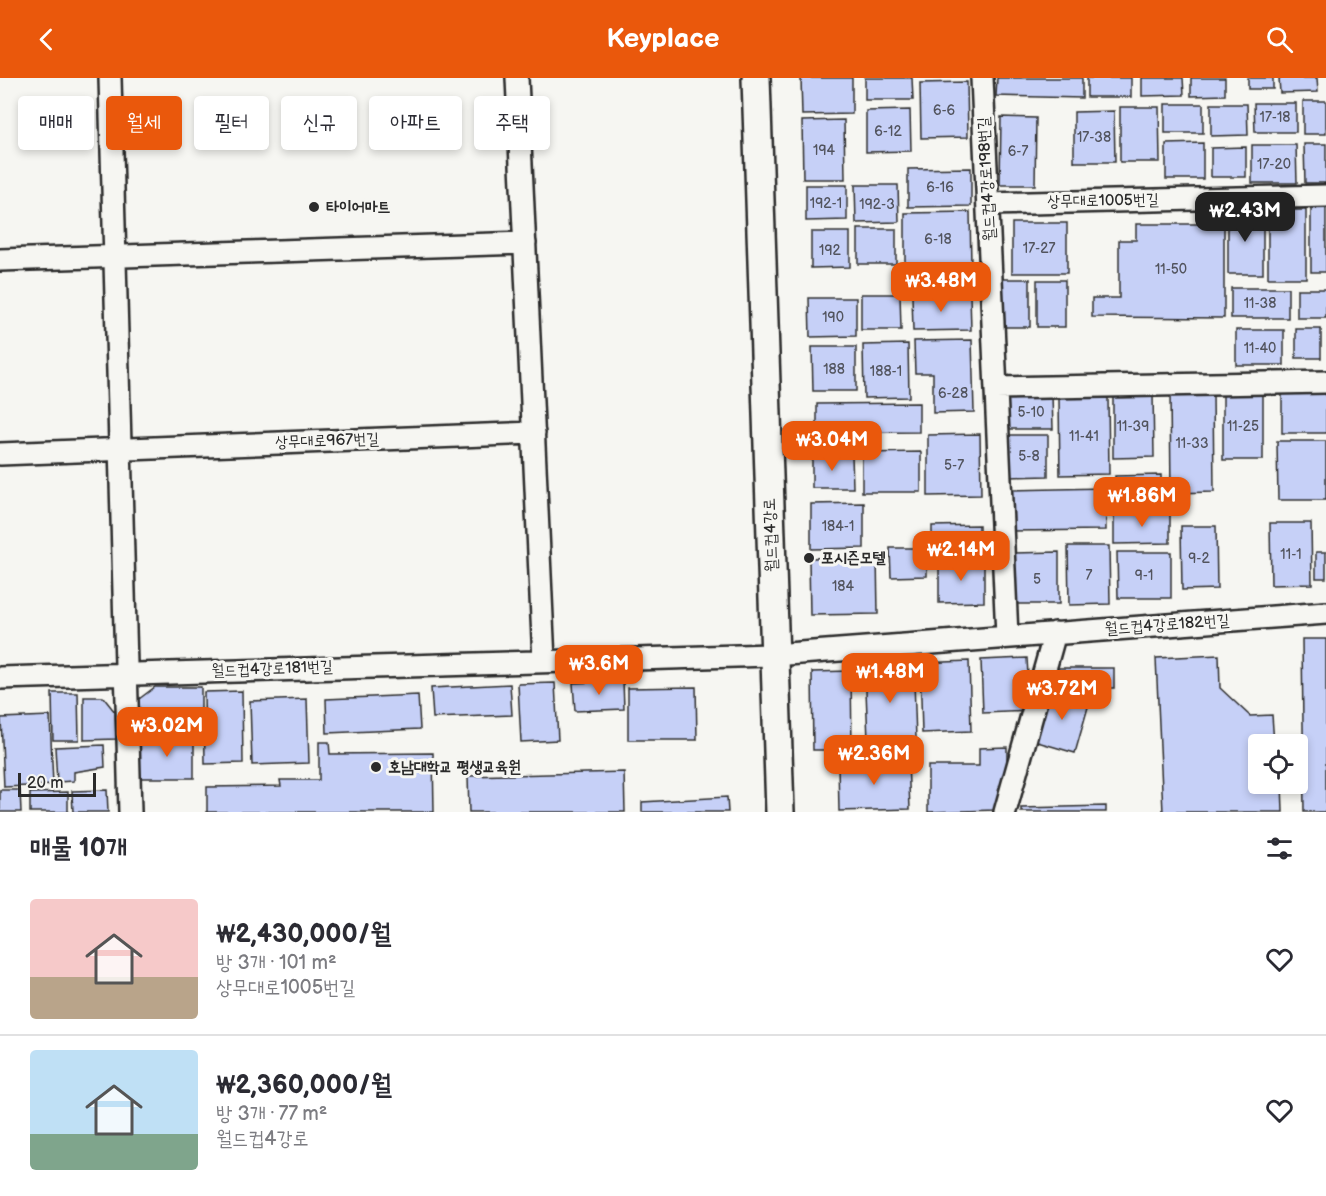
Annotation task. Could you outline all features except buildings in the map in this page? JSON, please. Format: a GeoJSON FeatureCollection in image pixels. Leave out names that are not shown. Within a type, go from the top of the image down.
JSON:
{"type":"FeatureCollection","features":[{"type":"Feature","properties":{"kind":"street"},"geometry":{"type":"LineString","coordinates":[[110,78],[130,812]]}},
{"type":"Feature","properties":{"kind":"street"},"geometry":{"type":"LineString","coordinates":[[517,78],[544,661]]}},
{"type":"Feature","properties":{"kind":"street","name":"월드컵4강로"},"geometry":{"type":"LineString","coordinates":[[756,78],[780,812]]}},
{"type":"Feature","properties":{"kind":"street","name":"월드컵4강로198번길"},"geometry":{"type":"LineString","coordinates":[[982,78],[996,388]]}},
{"type":"Feature","properties":{"kind":"street","name":"상무대로1005번길"},"geometry":{"type":"LineString","coordinates":[[988,204],[1326,196]]}},
{"type":"Feature","properties":{"kind":"street"},"geometry":{"type":"LineString","coordinates":[[0,260],[525,243]]}},
{"type":"Feature","properties":{"kind":"street"},"geometry":{"type":"LineString","coordinates":[[1007,636],[996,388],[1326,382]]}},
{"type":"Feature","properties":{"kind":"street","name":"상무대로967번길"},"geometry":{"type":"LineString","coordinates":[[0,454],[534,433]]}},
{"type":"Feature","properties":{"kind":"street","name":"월드컵4강로182번길"},"geometry":{"type":"LineString","coordinates":[[774,655],[1326,614]]}},
{"type":"Feature","properties":{"kind":"street"},"geometry":{"type":"LineString","coordinates":[[1005,812],[1055,633]]}},
{"type":"Feature","properties":{"kind":"street","name":"월드컵4강로181번길"},"geometry":{"type":"LineString","coordinates":[[0,678],[774,655]]}},
{"type":"Feature","properties":{"kind":"place","name":"타이어마트"},"geometry":{"type":"Point","coordinates":[314,207]}},
{"type":"Feature","properties":{"kind":"place","name":"포시즌모텔"},"geometry":{"type":"Point","coordinates":[809,558]}},
{"type":"Feature","properties":{"kind":"place","name":"호남대학교 평생교육원"},"geometry":{"type":"Point","coordinates":[376,767]}}]}
